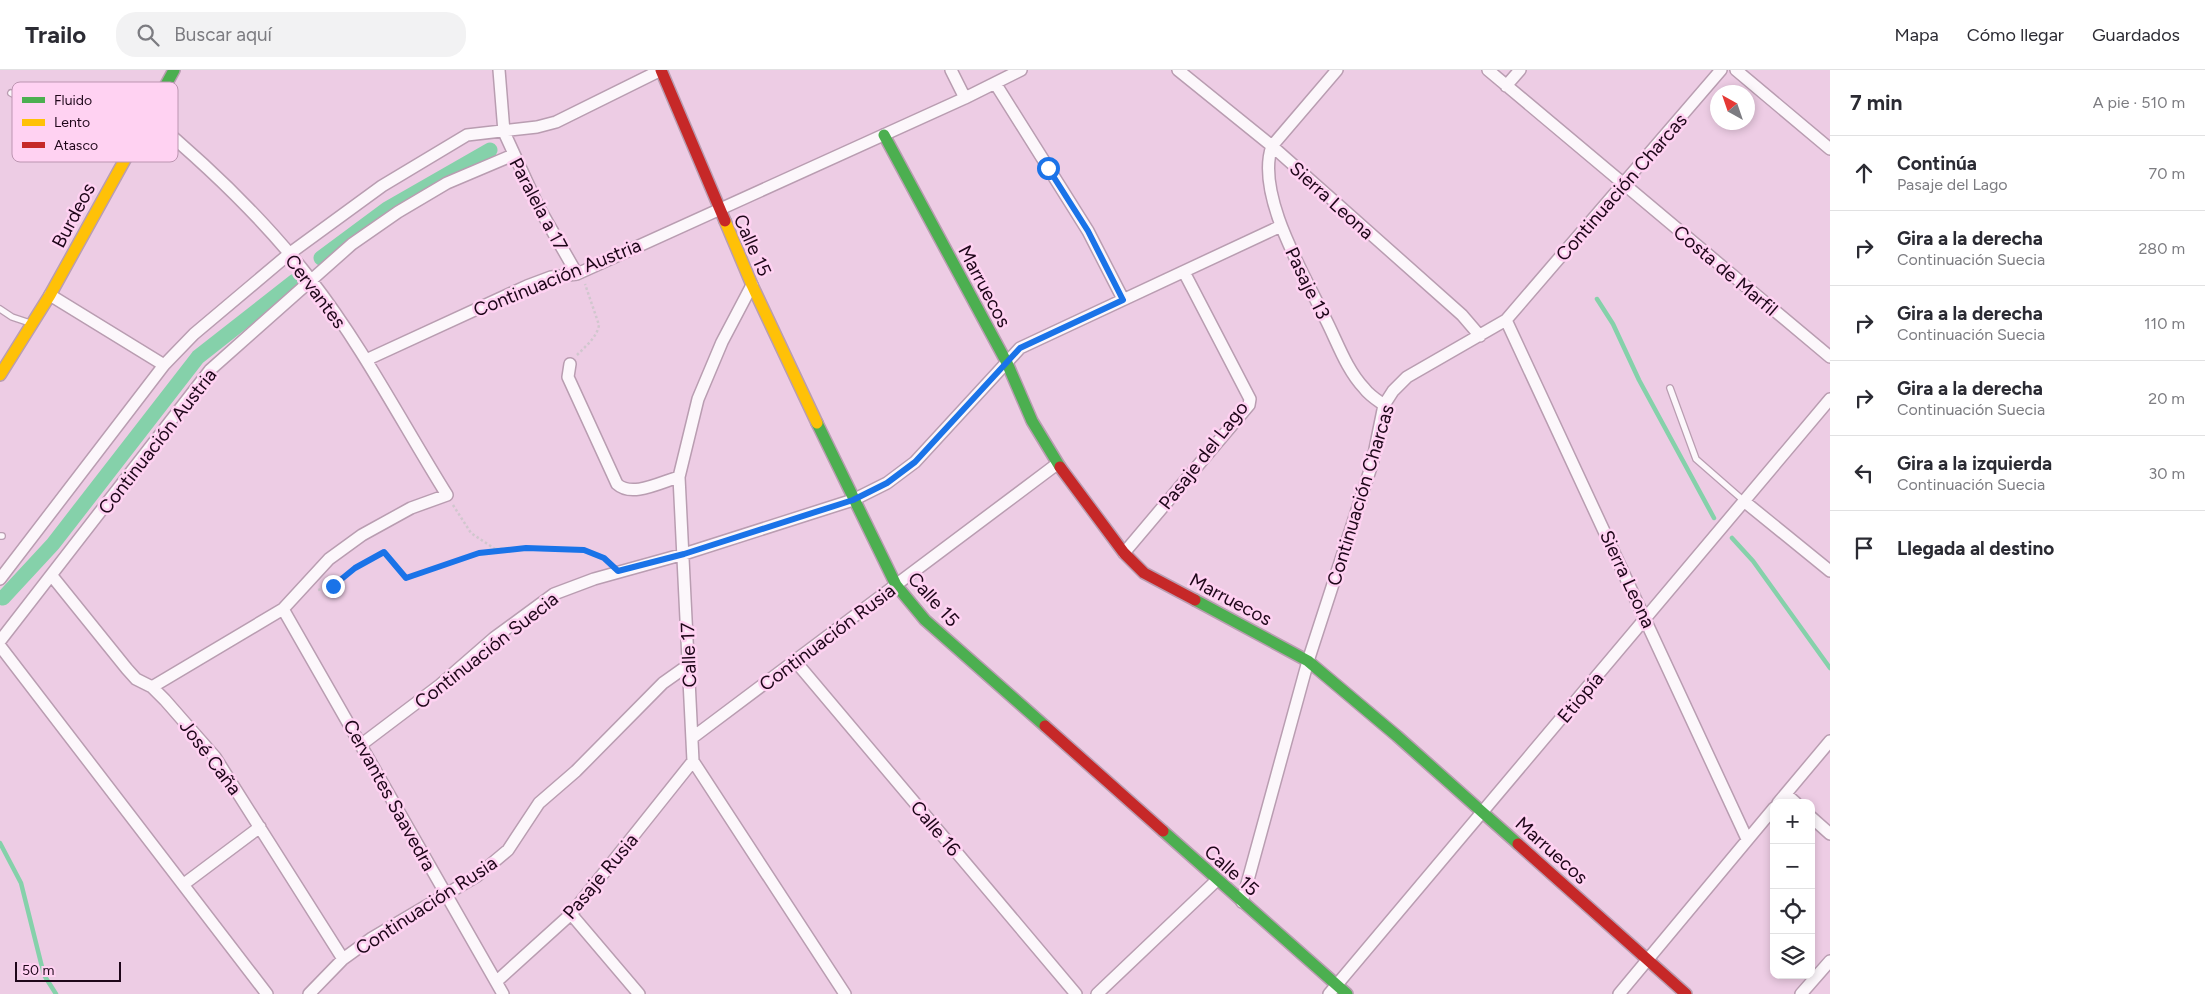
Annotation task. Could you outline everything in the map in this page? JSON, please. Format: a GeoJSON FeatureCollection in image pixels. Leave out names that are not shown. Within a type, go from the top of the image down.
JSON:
{"type":"FeatureCollection","features":[{"type":"Feature","properties":{"kind":"street","name":"Burdeos"},"geometry":{"type":"LineString","coordinates":[[167,82],[174,70]]}},
{"type":"Feature","properties":{"kind":"street","name":"Paralela a 17"},"geometry":{"type":"LineString","coordinates":[[499,70],[504,132],[538,206],[577,274]]}},
{"type":"Feature","properties":{"kind":"street"},"geometry":{"type":"LineString","coordinates":[[0,579],[164,365],[194,334],[289,254],[382,186],[467,135],[504,132],[556,122],[661,70]]}},
{"type":"Feature","properties":{"kind":"street","name":"Calle 15"},"geometry":{"type":"LineString","coordinates":[[661,70],[718,210],[752,285],[853,500],[896,585],[925,620],[1242,902],[1333,990],[1347,994]]}},
{"type":"Feature","properties":{"kind":"street"},"geometry":{"type":"LineString","coordinates":[[951,70],[965,98]]}},
{"type":"Feature","properties":{"kind":"street","name":"Continuación Austria"},"geometry":{"type":"LineString","coordinates":[[366,360],[527,286],[551,278],[577,274],[965,98],[1021,70]]}},
{"type":"Feature","properties":{"kind":"street","name":"Sierra Leona"},"geometry":{"type":"LineString","coordinates":[[1178,70],[1272,146],[1462,315],[1480,336]]}},
{"type":"Feature","properties":{"kind":"street"},"geometry":{"type":"LineString","coordinates":[[1272,146],[1336,70]]}},
{"type":"Feature","properties":{"kind":"street","name":"Costa de Marfil"},"geometry":{"type":"LineString","coordinates":[[1488,70],[1830,357]]}},
{"type":"Feature","properties":{"kind":"street"},"geometry":{"type":"LineString","coordinates":[[1506,86],[1520,70]]}},
{"type":"Feature","properties":{"kind":"street","name":"Continuación Charcas"},"geometry":{"type":"LineString","coordinates":[[1242,902],[1308,661],[1372,464],[1384,405],[1393,390],[1407,377],[1506,320],[1721,70]]}},
{"type":"Feature","properties":{"kind":"street"},"geometry":{"type":"LineString","coordinates":[[1736,70],[1830,148]]}},
{"type":"Feature","properties":{"kind":"street"},"geometry":{"type":"LineString","coordinates":[[995,83],[1088,231],[1123,300]]}},
{"type":"Feature","properties":{"kind":"street","name":"Marruecos"},"geometry":{"type":"LineString","coordinates":[[884,135],[1007,363],[1032,421],[1057,464],[1124,553],[1144,573],[1308,661],[1482,812],[1686,994]]}},
{"type":"Feature","properties":{"kind":"street","name":"Cervantes"},"geometry":{"type":"LineString","coordinates":[[178,143],[220,180],[312,280],[366,360],[447,495]]}},
{"type":"Feature","properties":{"kind":"street","name":"Pasaje 13"},"geometry":{"type":"LineString","coordinates":[[1272,146],[1267,169],[1281,226],[1354,375],[1364,388],[1384,405]]}},
{"type":"Feature","properties":{"kind":"street","name":"Continuación Austria"},"geometry":{"type":"LineString","coordinates":[[0,641],[210,370],[352,244],[398,212],[447,183],[513,155]]}},
{"type":"Feature","properties":{"kind":"street","name":"Burdeos"},"geometry":{"type":"LineString","coordinates":[[0,375],[50,295],[122,162]]}},
{"type":"Feature","properties":{"kind":"street","name":"Continuación Suecia"},"geometry":{"type":"LineString","coordinates":[[362,744],[440,685],[494,638],[554,594],[618,571],[684,554],[853,500],[887,483],[915,462],[1020,348],[1281,226]]}},
{"type":"Feature","properties":{"kind":"street","name":"Pasaje del Lago"},"geometry":{"type":"LineString","coordinates":[[1124,553],[1249,404],[1250,400],[1184,272]]}},
{"type":"Feature","properties":{"kind":"street","name":"Calle 17"},"geometry":{"type":"LineString","coordinates":[[692,761],[679,477],[698,399],[722,342],[752,285]]}},
{"type":"Feature","properties":{"kind":"street"},"geometry":{"type":"LineString","coordinates":[[50,295],[164,365]]}},
{"type":"Feature","properties":{"kind":"street","name":"Sierra Leona"},"geometry":{"type":"LineString","coordinates":[[1506,320],[1747,839]]}},
{"type":"Feature","properties":{"kind":"street"},"geometry":{"type":"LineString","coordinates":[[570,364],[568,377],[617,484],[622,488],[634,490],[679,477]]}},
{"type":"Feature","properties":{"kind":"street","name":"Etiopía"},"geometry":{"type":"LineString","coordinates":[[1333,990],[1830,399]]}},
{"type":"Feature","properties":{"kind":"street","name":"Continuación Rusia"},"geometry":{"type":"LineString","coordinates":[[692,738],[796,662],[1057,464]]}},
{"type":"Feature","properties":{"kind":"street"},"geometry":{"type":"LineString","coordinates":[[152,687],[283,608],[329,559],[362,535],[411,508],[447,495]]}},
{"type":"Feature","properties":{"kind":"street"},"geometry":{"type":"LineString","coordinates":[[1745,502],[1830,572]]}},
{"type":"Feature","properties":{"kind":"street","name":"José Caña"},"geometry":{"type":"LineString","coordinates":[[52,576],[127,669],[141,682],[152,687],[182,717],[215,756],[343,959]]}},
{"type":"Feature","properties":{"kind":"street","name":"Cervantes Saavedra"},"geometry":{"type":"LineString","coordinates":[[283,608],[497,982]]}},
{"type":"Feature","properties":{"kind":"street"},"geometry":{"type":"LineString","coordinates":[[0,646],[267,994]]}},
{"type":"Feature","properties":{"kind":"street","name":"Calle 16"},"geometry":{"type":"LineString","coordinates":[[796,662],[1076,994]]}},
{"type":"Feature","properties":{"kind":"street","name":"Continuación Rusia"},"geometry":{"type":"LineString","coordinates":[[309,994],[343,959],[372,938],[477,876],[508,850],[540,803],[588,760],[663,683],[687,666]]}},
{"type":"Feature","properties":{"kind":"street"},"geometry":{"type":"LineString","coordinates":[[1782,798],[1830,741]]}},
{"type":"Feature","properties":{"kind":"street"},"geometry":{"type":"LineString","coordinates":[[692,761],[845,994]]}},
{"type":"Feature","properties":{"kind":"street","name":"Pasaje Rusia"},"geometry":{"type":"LineString","coordinates":[[497,982],[571,914],[692,761]]}},
{"type":"Feature","properties":{"kind":"street"},"geometry":{"type":"LineString","coordinates":[[1619,994],[1770,813]]}},
{"type":"Feature","properties":{"kind":"street"},"geometry":{"type":"LineString","coordinates":[[1815,821],[1830,834]]}},
{"type":"Feature","properties":{"kind":"street"},"geometry":{"type":"LineString","coordinates":[[184,884],[260,827]]}},
{"type":"Feature","properties":{"kind":"street"},"geometry":{"type":"LineString","coordinates":[[1097,994],[1217,880]]}},
{"type":"Feature","properties":{"kind":"street"},"geometry":{"type":"LineString","coordinates":[[571,914],[639,994]]}},
{"type":"Feature","properties":{"kind":"street"},"geometry":{"type":"LineString","coordinates":[[1801,994],[1830,961]]}},
{"type":"Feature","properties":{"kind":"street"},"geometry":{"type":"LineString","coordinates":[[497,982],[503,994]]}},
{"type":"Feature","properties":{"kind":"lane"},"geometry":{"type":"LineString","coordinates":[[0,308],[12,317],[32,324]]}},
{"type":"Feature","properties":{"kind":"lane"},"geometry":{"type":"LineString","coordinates":[[1670,388],[1696,459],[1745,502]]}},
{"type":"Feature","properties":{"kind":"path"},"geometry":{"type":"LineString","coordinates":[[570,364],[591,341],[598,331],[600,324],[585,284],[577,274]]}},
{"type":"Feature","properties":{"kind":"path"},"geometry":{"type":"LineString","coordinates":[[447,495],[471,532],[495,549]]}},
{"type":"Feature","properties":{"kind":"path"},"geometry":{"type":"LineString","coordinates":[[299,591],[318,590],[333,586],[355,568],[384,552],[406,578],[495,549],[584,550],[604,558],[618,571]]}},
{"type":"Feature","properties":{"kind":"waterway"},"geometry":{"type":"LineString","coordinates":[[321,258],[387,209],[490,150]]}},
{"type":"Feature","properties":{"kind":"waterway"},"geometry":{"type":"LineString","coordinates":[[3,598],[53,544],[198,357],[295,281]]}},
{"type":"Feature","properties":{"kind":"waterway"},"geometry":{"type":"LineString","coordinates":[[1597,299],[1613,324],[1639,380],[1714,518]]}},
{"type":"Feature","properties":{"kind":"waterway"},"geometry":{"type":"LineString","coordinates":[[1732,538],[1753,561],[1830,668]]}},
{"type":"Feature","properties":{"kind":"waterway"},"geometry":{"type":"LineString","coordinates":[[0,843],[21,883],[44,975],[56,994]]}},
{"type":"Feature","properties":{"kind":"traffic: fast"},"geometry":{"type":"LineString","coordinates":[[167,82],[174,70]]}},
{"type":"Feature","properties":{"kind":"traffic: fast"},"geometry":{"type":"LineString","coordinates":[[884,135],[1007,363],[1032,421],[1060,467]]}},
{"type":"Feature","properties":{"kind":"traffic: fast"},"geometry":{"type":"LineString","coordinates":[[817,423],[896,585],[925,620],[1045,726]]}},
{"type":"Feature","properties":{"kind":"traffic: fast"},"geometry":{"type":"LineString","coordinates":[[1195,600],[1308,661],[1397,736],[1518,844]]}},
{"type":"Feature","properties":{"kind":"traffic: fast"},"geometry":{"type":"LineString","coordinates":[[1163,831],[1347,994]]}},
{"type":"Feature","properties":{"kind":"traffic: slow"},"geometry":{"type":"LineString","coordinates":[[0,375],[50,295],[124,162]]}},
{"type":"Feature","properties":{"kind":"traffic: slow"},"geometry":{"type":"LineString","coordinates":[[725,221],[752,285],[817,423]]}},
{"type":"Feature","properties":{"kind":"traffic: jam"},"geometry":{"type":"LineString","coordinates":[[661,70],[725,221]]}},
{"type":"Feature","properties":{"kind":"traffic: jam"},"geometry":{"type":"LineString","coordinates":[[1060,467],[1124,553],[1144,573],[1195,600]]}},
{"type":"Feature","properties":{"kind":"traffic: jam"},"geometry":{"type":"LineString","coordinates":[[1045,726],[1163,831]]}},
{"type":"Feature","properties":{"kind":"traffic: jam"},"geometry":{"type":"LineString","coordinates":[[1518,844],[1686,994]]}},
{"type":"Feature","properties":{"kind":"route"},"geometry":{"type":"LineString","coordinates":[[333,586],[355,568],[384,552],[406,578],[433,571],[461,559],[495,549],[584,550],[604,558],[618,571],[684,554],[853,500],[887,483],[915,462],[1020,348],[1123,300],[1088,231],[1048,168]]}}]}
